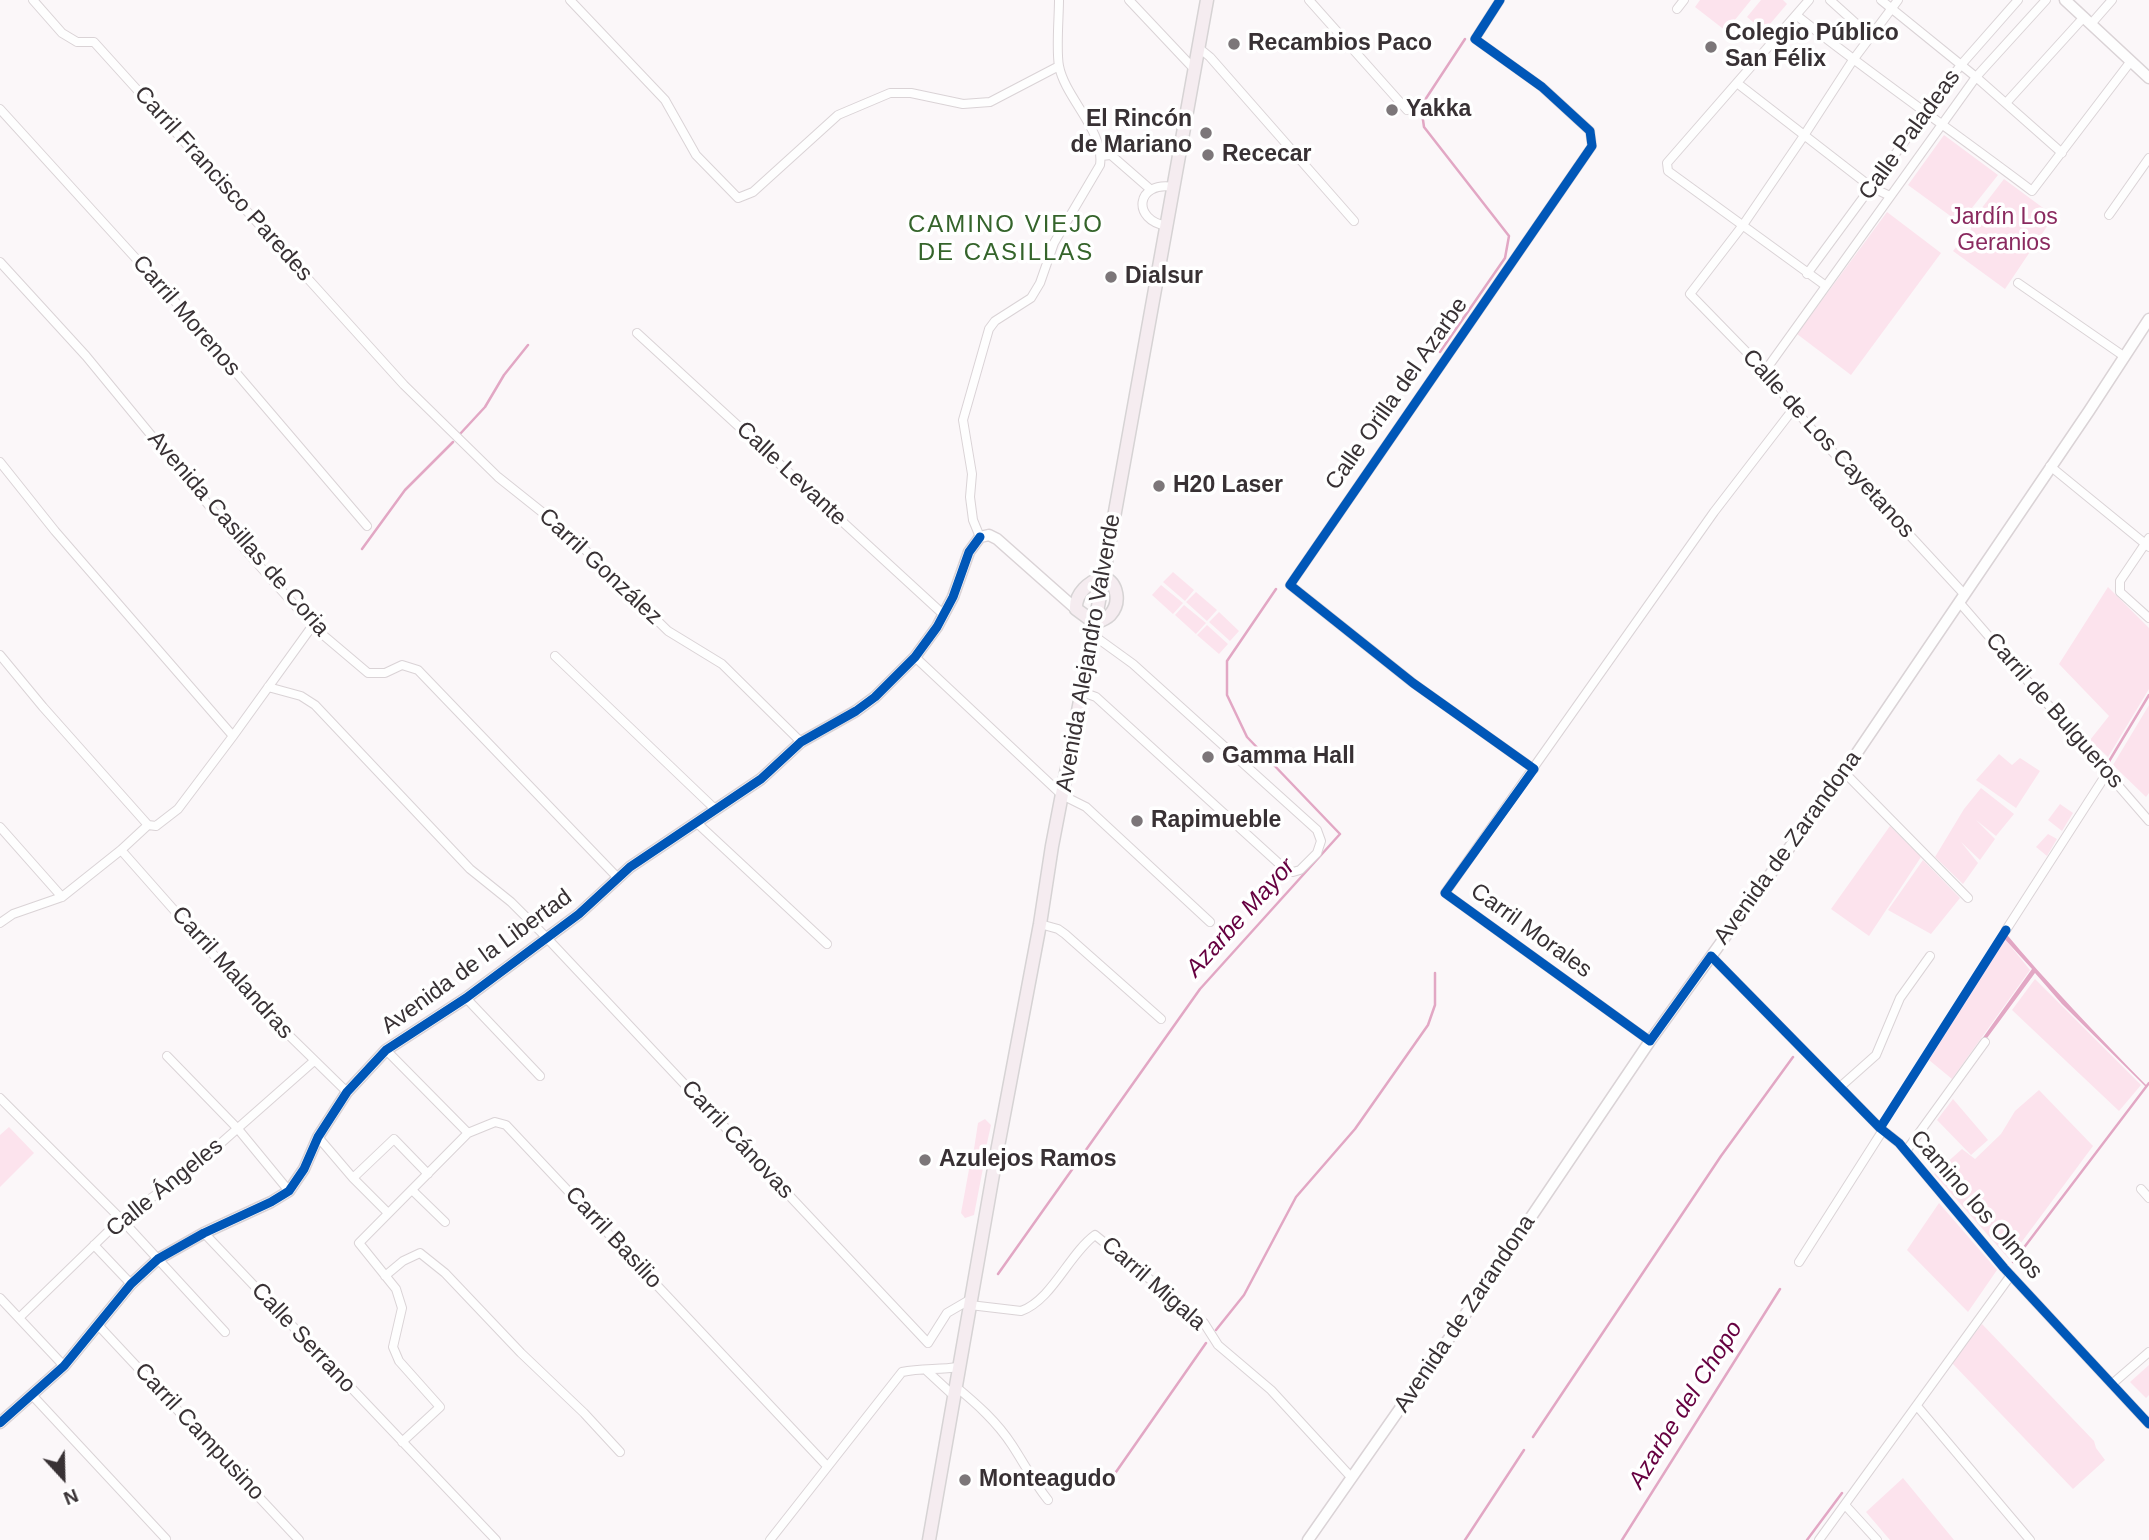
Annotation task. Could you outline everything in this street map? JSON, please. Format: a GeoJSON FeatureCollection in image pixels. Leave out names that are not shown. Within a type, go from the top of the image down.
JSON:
{"type":"FeatureCollection","features":[{"type":"Feature","properties":{"kind":"main road","name":"Avenida Alejandro Valverde"},"geometry":{"type":"LineString","coordinates":[[958,1367],[1207,0]]}},
{"type":"Feature","properties":{"kind":"main road"},"geometry":{"type":"LineString","coordinates":[[1094,629],[1076,609],[1076,598],[1094,580],[1103,577]]}},
{"type":"Feature","properties":{"kind":"main road"},"geometry":{"type":"LineString","coordinates":[[929,1540],[958,1367]]}},
{"type":"Feature","properties":{"kind":"street"},"geometry":{"type":"LineString","coordinates":[[570,0],[665,100],[696,155],[738,198],[753,192],[838,115],[890,93],[911,93],[963,104],[990,102],[1059,66]]}},
{"type":"Feature","properties":{"kind":"street"},"geometry":{"type":"LineString","coordinates":[[1059,0],[1059,66],[1096,139],[1101,156],[1100,165],[1054,243],[1040,283],[1031,298],[995,321],[989,329],[963,420],[972,474],[973,520],[980,537],[989,535],[998,539],[1076,609]]}},
{"type":"Feature","properties":{"kind":"street"},"geometry":{"type":"LineString","coordinates":[[1129,0],[1195,70]]}},
{"type":"Feature","properties":{"kind":"street"},"geometry":{"type":"LineString","coordinates":[[1309,0],[1407,110]]}},
{"type":"Feature","properties":{"kind":"street","name":"Calle Orilla del Azarbe"},"geometry":{"type":"LineString","coordinates":[[1500,0],[1475,40],[1542,87],[1590,131],[1592,146],[1290,585],[1413,683],[1534,769]]}},
{"type":"Feature","properties":{"kind":"street"},"geometry":{"type":"LineString","coordinates":[[1677,9],[1684,0]]}},
{"type":"Feature","properties":{"kind":"street"},"geometry":{"type":"LineString","coordinates":[[1809,0],[1667,163],[1668,171],[1826,286]]}},
{"type":"Feature","properties":{"kind":"street"},"geometry":{"type":"LineString","coordinates":[[1830,0],[1871,37]]}},
{"type":"Feature","properties":{"kind":"street"},"geometry":{"type":"LineString","coordinates":[[1881,0],[1976,77],[2062,153]]}},
{"type":"Feature","properties":{"kind":"street"},"geometry":{"type":"LineString","coordinates":[[1743,225],[1853,60],[1898,0]]}},
{"type":"Feature","properties":{"kind":"street","name":"Calle Paladeas"},"geometry":{"type":"LineString","coordinates":[[1807,274],[1960,66],[2018,0]]}},
{"type":"Feature","properties":{"kind":"street"},"geometry":{"type":"LineString","coordinates":[[1765,371],[1976,77],[2046,0]]}},
{"type":"Feature","properties":{"kind":"street"},"geometry":{"type":"LineString","coordinates":[[2065,0],[2149,77]]}},
{"type":"Feature","properties":{"kind":"street"},"geometry":{"type":"LineString","coordinates":[[2006,103],[2087,21],[2112,0]]}},
{"type":"Feature","properties":{"kind":"street","name":"Carril Francisco Paredes"},"geometry":{"type":"LineString","coordinates":[[35,1],[62,33],[77,42],[94,42],[101,49],[404,385]]}},
{"type":"Feature","properties":{"kind":"street"},"geometry":{"type":"LineString","coordinates":[[1796,15],[2032,191],[2131,61]]}},
{"type":"Feature","properties":{"kind":"street"},"geometry":{"type":"LineString","coordinates":[[1199,48],[1210,57],[1354,221]]}},
{"type":"Feature","properties":{"kind":"street"},"geometry":{"type":"LineString","coordinates":[[1737,83],[1803,137],[1871,187],[1890,196]]}},
{"type":"Feature","properties":{"kind":"street","name":"Carril Morenos"},"geometry":{"type":"LineString","coordinates":[[0,109],[180,307],[367,526]]}},
{"type":"Feature","properties":{"kind":"street"},"geometry":{"type":"LineString","coordinates":[[1101,156],[1111,155],[1150,189]]}},
{"type":"Feature","properties":{"kind":"street"},"geometry":{"type":"LineString","coordinates":[[2109,215],[2149,158]]}},
{"type":"Feature","properties":{"kind":"street"},"geometry":{"type":"LineString","coordinates":[[1167,226],[1152,222],[1146,215],[1143,201],[1150,189],[1162,185],[1173,187]]}},
{"type":"Feature","properties":{"kind":"street","name":"Calle de Los Cayetanos"},"geometry":{"type":"LineString","coordinates":[[1743,225],[1690,294],[1765,371],[1794,408],[1962,598]]}},
{"type":"Feature","properties":{"kind":"street","name":"Avenida Casillas de Coria"},"geometry":{"type":"LineString","coordinates":[[0,262],[86,356],[248,553],[313,625],[368,673],[385,673],[402,666],[418,670],[617,877]]}},
{"type":"Feature","properties":{"kind":"street"},"geometry":{"type":"LineString","coordinates":[[2018,283],[2124,357]]}},
{"type":"Feature","properties":{"kind":"street","name":"Avenida de Zarandona"},"geometry":{"type":"LineString","coordinates":[[1308,1540],[1450,1337],[1650,1041],[1844,772],[2149,319]]}},
{"type":"Feature","properties":{"kind":"street","name":"Calle Levante"},"geometry":{"type":"LineString","coordinates":[[637,333],[944,615]]}},
{"type":"Feature","properties":{"kind":"street","name":"Carril González"},"geometry":{"type":"LineString","coordinates":[[404,385],[498,477],[567,532],[668,631],[722,664],[801,742]]}},
{"type":"Feature","properties":{"kind":"street","name":"Carril Morales"},"geometry":{"type":"LineString","coordinates":[[1650,1041],[1445,893],[1714,512],[1794,408]]}},
{"type":"Feature","properties":{"kind":"street"},"geometry":{"type":"LineString","coordinates":[[0,462],[55,531],[233,736]]}},
{"type":"Feature","properties":{"kind":"street"},"geometry":{"type":"LineString","coordinates":[[2050,466],[2148,543],[2120,581],[2120,592],[2149,618]]}},
{"type":"Feature","properties":{"kind":"street","name":"Avenida de la Libertad"},"geometry":{"type":"LineString","coordinates":[[0,1423],[64,1366],[131,1284],[158,1259],[289,1191],[304,1169],[318,1137],[347,1092],[386,1050],[466,998],[579,914],[617,877],[761,779],[801,742],[875,697],[915,657],[944,615],[969,552],[980,537]]}},
{"type":"Feature","properties":{"kind":"street"},"geometry":{"type":"LineString","coordinates":[[1061,595],[1082,591]]}},
{"type":"Feature","properties":{"kind":"street","name":"Carril de Bulgueros"},"geometry":{"type":"LineString","coordinates":[[1962,598],[2149,821]]}},
{"type":"Feature","properties":{"kind":"street"},"geometry":{"type":"LineString","coordinates":[[0,655],[148,825],[156,826],[178,809],[313,625]]}},
{"type":"Feature","properties":{"kind":"street"},"geometry":{"type":"LineString","coordinates":[[1082,692],[1096,697],[1286,870],[1300,870],[1317,853],[1321,841],[1317,830],[1094,629]]}},
{"type":"Feature","properties":{"kind":"street"},"geometry":{"type":"LineString","coordinates":[[555,656],[715,809]]}},
{"type":"Feature","properties":{"kind":"street"},"geometry":{"type":"LineString","coordinates":[[915,657],[1062,795],[1086,807],[1210,922]]}},
{"type":"Feature","properties":{"kind":"street","name":"Carril Cánovas"},"geometry":{"type":"LineString","coordinates":[[268,687],[301,696],[315,705],[470,869],[511,902],[546,937],[928,1343],[947,1313],[970,1302]]}},
{"type":"Feature","properties":{"kind":"street"},"geometry":{"type":"LineString","coordinates":[[1844,772],[1968,898]]}},
{"type":"Feature","properties":{"kind":"street"},"geometry":{"type":"LineString","coordinates":[[2007,930],[2108,773]]}},
{"type":"Feature","properties":{"kind":"street"},"geometry":{"type":"LineString","coordinates":[[696,822],[827,944]]}},
{"type":"Feature","properties":{"kind":"street"},"geometry":{"type":"LineString","coordinates":[[0,923],[13,914],[62,897],[148,825]]}},
{"type":"Feature","properties":{"kind":"street"},"geometry":{"type":"LineString","coordinates":[[0,827],[62,897]]}},
{"type":"Feature","properties":{"kind":"street","name":"Carril Malandras"},"geometry":{"type":"LineString","coordinates":[[121,850],[257,1003],[347,1092]]}},
{"type":"Feature","properties":{"kind":"street"},"geometry":{"type":"LineString","coordinates":[[1040,924],[1059,929],[1161,1019]]}},
{"type":"Feature","properties":{"kind":"street","name":"Camino los Olmos"},"geometry":{"type":"LineString","coordinates":[[1711,956],[1906,1151],[2011,1275],[2149,1424]]}},
{"type":"Feature","properties":{"kind":"street"},"geometry":{"type":"LineString","coordinates":[[1840,1087],[1876,1055],[1899,998],[1930,957]]}},
{"type":"Feature","properties":{"kind":"street"},"geometry":{"type":"LineString","coordinates":[[466,998],[540,1076]]}},
{"type":"Feature","properties":{"kind":"street"},"geometry":{"type":"LineString","coordinates":[[1906,1151],[1985,1042]]}},
{"type":"Feature","properties":{"kind":"street"},"geometry":{"type":"LineString","coordinates":[[386,1050],[468,1133],[359,1243],[396,1289],[402,1308],[393,1347],[399,1361],[440,1407],[402,1442]]}},
{"type":"Feature","properties":{"kind":"street"},"geometry":{"type":"LineString","coordinates":[[167,1056],[238,1129],[289,1191]]}},
{"type":"Feature","properties":{"kind":"street","name":"Calle Ángeles"},"geometry":{"type":"LineString","coordinates":[[19,1318],[121,1219],[187,1173],[314,1061]]}},
{"type":"Feature","properties":{"kind":"street"},"geometry":{"type":"LineString","coordinates":[[0,1098],[121,1219],[225,1332]]}},
{"type":"Feature","properties":{"kind":"street","name":"Carril Basilio"},"geometry":{"type":"LineString","coordinates":[[468,1133],[495,1122],[506,1125],[827,1466]]}},
{"type":"Feature","properties":{"kind":"street"},"geometry":{"type":"LineString","coordinates":[[1799,1262],[1883,1130]]}},
{"type":"Feature","properties":{"kind":"street"},"geometry":{"type":"LineString","coordinates":[[318,1137],[388,1213]]}},
{"type":"Feature","properties":{"kind":"street"},"geometry":{"type":"LineString","coordinates":[[353,1178],[394,1139],[428,1174]]}},
{"type":"Feature","properties":{"kind":"street"},"geometry":{"type":"LineString","coordinates":[[2141,1189],[2149,1198]]}},
{"type":"Feature","properties":{"kind":"street"},"geometry":{"type":"LineString","coordinates":[[412,1190],[444,1222]]}},
{"type":"Feature","properties":{"kind":"street","name":"Calle Serrano"},"geometry":{"type":"LineString","coordinates":[[204,1233],[496,1540]]}},
{"type":"Feature","properties":{"kind":"street","name":"Carril Migala"},"geometry":{"type":"LineString","coordinates":[[970,1302],[1021,1311],[1029,1308],[1050,1288],[1087,1241],[1096,1235],[1204,1323],[1218,1345],[1271,1390],[1352,1478]]}},
{"type":"Feature","properties":{"kind":"street"},"geometry":{"type":"LineString","coordinates":[[94,1245],[131,1284]]}},
{"type":"Feature","properties":{"kind":"street"},"geometry":{"type":"LineString","coordinates":[[385,1276],[403,1261],[420,1253],[425,1255],[620,1452]]}},
{"type":"Feature","properties":{"kind":"street"},"geometry":{"type":"LineString","coordinates":[[1819,1540],[2011,1275]]}},
{"type":"Feature","properties":{"kind":"street"},"geometry":{"type":"LineString","coordinates":[[0,1298],[64,1366]]}},
{"type":"Feature","properties":{"kind":"street","name":"Carril Campusino"},"geometry":{"type":"LineString","coordinates":[[98,1325],[299,1540]]}},
{"type":"Feature","properties":{"kind":"street"},"geometry":{"type":"LineString","coordinates":[[2112,1384],[2149,1352]]}},
{"type":"Feature","properties":{"kind":"street"},"geometry":{"type":"LineString","coordinates":[[770,1540],[902,1372],[921,1368],[933,1370],[958,1367]]}},
{"type":"Feature","properties":{"kind":"street"},"geometry":{"type":"LineString","coordinates":[[921,1368],[993,1420],[1048,1500]]}},
{"type":"Feature","properties":{"kind":"street"},"geometry":{"type":"LineString","coordinates":[[33,1395],[166,1539]]}},
{"type":"Feature","properties":{"kind":"street"},"geometry":{"type":"LineString","coordinates":[[1917,1406],[2030,1540]]}},
{"type":"Feature","properties":{"kind":"street"},"geometry":{"type":"LineString","coordinates":[[1846,1506],[1877,1540]]}},
{"type":"Feature","properties":{"kind":"green space"},"geometry":{"type":"Polygon","coordinates":[[[1700,0],[1751,0],[1726,31],[1695,7],[1700,0]]]}},
{"type":"Feature","properties":{"kind":"green space"},"geometry":{"type":"Polygon","coordinates":[[[1761,0],[1783,0],[1787,4],[1764,31],[1747,17],[1761,0]]]}},
{"type":"Feature","properties":{"kind":"green space"},"geometry":{"type":"Polygon","coordinates":[[[1944,135],[1998,175],[1960,223],[1908,185],[1944,135]]]}},
{"type":"Feature","properties":{"kind":"green space","name":"Jardín Los Geranios"},"geometry":{"type":"Polygon","coordinates":[[[2004,179],[2054,216],[2005,289],[1953,251],[2004,179]]]}},
{"type":"Feature","properties":{"kind":"green space"},"geometry":{"type":"Polygon","coordinates":[[[1887,212],[1941,253],[1851,375],[1797,334],[1887,212]]]}},
{"type":"Feature","properties":{"kind":"green space"},"geometry":{"type":"Polygon","coordinates":[[[1173,572],[1194,590],[1185,601],[1163,582],[1173,572]]]}},
{"type":"Feature","properties":{"kind":"green space"},"geometry":{"type":"Polygon","coordinates":[[[1161,585],[1183,603],[1173,614],[1152,595],[1161,585]]]}},
{"type":"Feature","properties":{"kind":"green space"},"geometry":{"type":"Polygon","coordinates":[[[2108,587],[2149,628],[2149,689],[2108,757],[2090,740],[2109,716],[2059,664],[2108,587]]]}},
{"type":"Feature","properties":{"kind":"green space"},"geometry":{"type":"Polygon","coordinates":[[[1196,592],[1217,610],[1207,621],[1186,602],[1196,592]]]}},
{"type":"Feature","properties":{"kind":"green space"},"geometry":{"type":"Polygon","coordinates":[[[1184,605],[1206,623],[1196,634],[1175,615],[1184,605]]]}},
{"type":"Feature","properties":{"kind":"green space"},"geometry":{"type":"Polygon","coordinates":[[[1219,612],[1239,631],[1230,641],[1209,622],[1219,612]]]}},
{"type":"Feature","properties":{"kind":"green space"},"geometry":{"type":"Polygon","coordinates":[[[1207,625],[1228,644],[1219,654],[1197,635],[1207,625]]]}},
{"type":"Feature","properties":{"kind":"green space"},"geometry":{"type":"Polygon","coordinates":[[[2149,705],[2149,793],[2146,797],[2113,765],[2149,705]]]}},
{"type":"Feature","properties":{"kind":"green space"},"geometry":{"type":"Polygon","coordinates":[[[1999,754],[2012,765],[2020,758],[2040,771],[2016,808],[1976,780],[1999,754]]]}},
{"type":"Feature","properties":{"kind":"green space"},"geometry":{"type":"Polygon","coordinates":[[[1981,788],[2014,814],[1996,836],[1976,820],[1995,839],[1980,860],[1961,842],[1978,863],[1963,884],[1935,857],[1964,809],[1981,788]]]}},
{"type":"Feature","properties":{"kind":"green space"},"geometry":{"type":"Polygon","coordinates":[[[2060,804],[2073,813],[2062,831],[2048,820],[2060,804]]]}},
{"type":"Feature","properties":{"kind":"green space"},"geometry":{"type":"Polygon","coordinates":[[[1890,826],[1921,857],[1869,936],[1831,909],[1890,826]]]}},
{"type":"Feature","properties":{"kind":"green space"},"geometry":{"type":"Polygon","coordinates":[[[2048,834],[2057,839],[2047,856],[2036,847],[2048,834]]]}},
{"type":"Feature","properties":{"kind":"green space"},"geometry":{"type":"Polygon","coordinates":[[[1923,860],[1960,898],[1931,934],[1888,910],[1923,860]]]}},
{"type":"Feature","properties":{"kind":"green space"},"geometry":{"type":"Polygon","coordinates":[[[2004,938],[2030,970],[1952,1079],[1929,1060],[2004,938]]]}},
{"type":"Feature","properties":{"kind":"green space"},"geometry":{"type":"Polygon","coordinates":[[[2035,979],[2141,1085],[2119,1111],[2012,1010],[2035,979]]]}},
{"type":"Feature","properties":{"kind":"green space"},"geometry":{"type":"Polygon","coordinates":[[[2039,1090],[2093,1146],[2009,1259],[1934,1174],[1962,1149],[1975,1159],[2001,1134],[2015,1111],[2039,1090]]]}},
{"type":"Feature","properties":{"kind":"green space"},"geometry":{"type":"Polygon","coordinates":[[[1953,1099],[1988,1140],[1971,1155],[1937,1120],[1953,1099]]]}},
{"type":"Feature","properties":{"kind":"green space"},"geometry":{"type":"Polygon","coordinates":[[[985,1119],[991,1125],[985,1152],[978,1154],[974,1149],[978,1123],[985,1119]]]}},
{"type":"Feature","properties":{"kind":"green space"},"geometry":{"type":"Polygon","coordinates":[[[9,1127],[34,1153],[0,1187],[0,1135],[9,1127]]]}},
{"type":"Feature","properties":{"kind":"green space"},"geometry":{"type":"Polygon","coordinates":[[[979,1163],[983,1168],[974,1215],[965,1218],[961,1213],[970,1164],[979,1163]]]}},
{"type":"Feature","properties":{"kind":"green space"},"geometry":{"type":"Polygon","coordinates":[[[1939,1203],[1997,1270],[1968,1312],[1907,1250],[1939,1203]]]}},
{"type":"Feature","properties":{"kind":"green space"},"geometry":{"type":"Polygon","coordinates":[[[1982,1324],[2094,1441],[2105,1460],[2073,1489],[1952,1363],[1982,1324]]]}},
{"type":"Feature","properties":{"kind":"green space"},"geometry":{"type":"Polygon","coordinates":[[[2149,1365],[2149,1395],[2146,1398],[2130,1382],[2149,1365]]]}},
{"type":"Feature","properties":{"kind":"green space"},"geometry":{"type":"Polygon","coordinates":[[[1903,1478],[1954,1540],[1890,1540],[1866,1512],[1903,1478]]]}},
{"type":"Feature","properties":{"kind":"shaded area"},"geometry":{"type":"Polygon","coordinates":[[[2003,930],[2146,1087],[2062,1004],[2035,973],[1962,1072],[1959,1071],[2032,969],[2001,935],[2003,930]]]}},
{"type":"Feature","properties":{"kind":"waterway","name":"Azarbe Mayor"},"geometry":{"type":"LineString","coordinates":[[1440,352],[1505,258],[1509,236],[1424,127],[1421,106],[1465,39]]}},
{"type":"Feature","properties":{"kind":"waterway"},"geometry":{"type":"LineString","coordinates":[[460,434],[485,407],[504,375],[528,345]]}},
{"type":"Feature","properties":{"kind":"waterway"},"geometry":{"type":"LineString","coordinates":[[362,549],[405,490],[453,442]]}},
{"type":"Feature","properties":{"kind":"waterway","name":"Azarbe Mayor"},"geometry":{"type":"LineString","coordinates":[[998,1274],[1200,989],[1340,834],[1247,737],[1227,695],[1227,661],[1276,589]]}},
{"type":"Feature","properties":{"kind":"waterway","name":"Azarbe del Chopo"},"geometry":{"type":"LineString","coordinates":[[2108,763],[2149,695]]}},
{"type":"Feature","properties":{"kind":"waterway"},"geometry":{"type":"LineString","coordinates":[[1216,1330],[1244,1295],[1296,1197],[1355,1129],[1428,1025],[1435,1005],[1435,973]]}},
{"type":"Feature","properties":{"kind":"waterway"},"geometry":{"type":"LineString","coordinates":[[1533,1437],[1721,1156],[1793,1057]]}},
{"type":"Feature","properties":{"kind":"waterway"},"geometry":{"type":"LineString","coordinates":[[2013,1262],[2149,1083]]}},
{"type":"Feature","properties":{"kind":"waterway","name":"Azarbe del Chopo"},"geometry":{"type":"LineString","coordinates":[[1622,1540],[1780,1289]]}},
{"type":"Feature","properties":{"kind":"waterway"},"geometry":{"type":"LineString","coordinates":[[1109,1482],[1206,1343]]}},
{"type":"Feature","properties":{"kind":"waterway"},"geometry":{"type":"LineString","coordinates":[[1465,1540],[1524,1450]]}},
{"type":"Feature","properties":{"kind":"waterway"},"geometry":{"type":"LineString","coordinates":[[1807,1540],[1842,1493]]}},
{"type":"Feature","properties":{"kind":"cycle path"},"geometry":{"type":"LineString","coordinates":[[1500,0],[1475,39],[1542,87],[1590,131],[1592,146],[1290,585],[1413,683],[1534,769],[1445,893],[1650,1041],[1711,956],[1880,1128],[1899,1143],[2004,1268],[2149,1424]]}},
{"type":"Feature","properties":{"kind":"cycle path"},"geometry":{"type":"LineString","coordinates":[[0,1423],[64,1366],[131,1284],[158,1259],[289,1191],[304,1169],[318,1137],[347,1092],[386,1050],[466,998],[579,914],[630,867],[761,779],[801,742],[875,697],[915,657],[937,627],[953,597],[969,552],[980,537]]}},
{"type":"Feature","properties":{"kind":"cycle path"},"geometry":{"type":"LineString","coordinates":[[1880,1128],[2006,930]]}},
{"type":"Feature","properties":{"kind":"place","name":"Recambios Paco"},"geometry":{"type":"Point","coordinates":[1234,44]}},
{"type":"Feature","properties":{"kind":"place","name":"Colegio Público San Félix"},"geometry":{"type":"Point","coordinates":[1711,47]}},
{"type":"Feature","properties":{"kind":"place","name":"Yakka"},"geometry":{"type":"Point","coordinates":[1392,110]}},
{"type":"Feature","properties":{"kind":"place","name":"El Rincón de Mariano"},"geometry":{"type":"Point","coordinates":[1206,133]}},
{"type":"Feature","properties":{"kind":"place","name":"Rececar"},"geometry":{"type":"Point","coordinates":[1208,155]}},
{"type":"Feature","properties":{"kind":"place","name":"Dialsur"},"geometry":{"type":"Point","coordinates":[1111,277]}},
{"type":"Feature","properties":{"kind":"place","name":"H20 Laser"},"geometry":{"type":"Point","coordinates":[1159,486]}},
{"type":"Feature","properties":{"kind":"place","name":"Gamma Hall"},"geometry":{"type":"Point","coordinates":[1208,757]}},
{"type":"Feature","properties":{"kind":"place","name":"Rapimueble"},"geometry":{"type":"Point","coordinates":[1137,821]}},
{"type":"Feature","properties":{"kind":"place","name":"Azulejos Ramos"},"geometry":{"type":"Point","coordinates":[925,1160]}},
{"type":"Feature","properties":{"kind":"place","name":"Monteagudo"},"geometry":{"type":"Point","coordinates":[965,1480]}},
{"type":"Feature","properties":{"kind":"district","name":"CAMINO VIEJO DE CASILLAS"},"geometry":{"type":"Point","coordinates":[1006,239]}}]}
